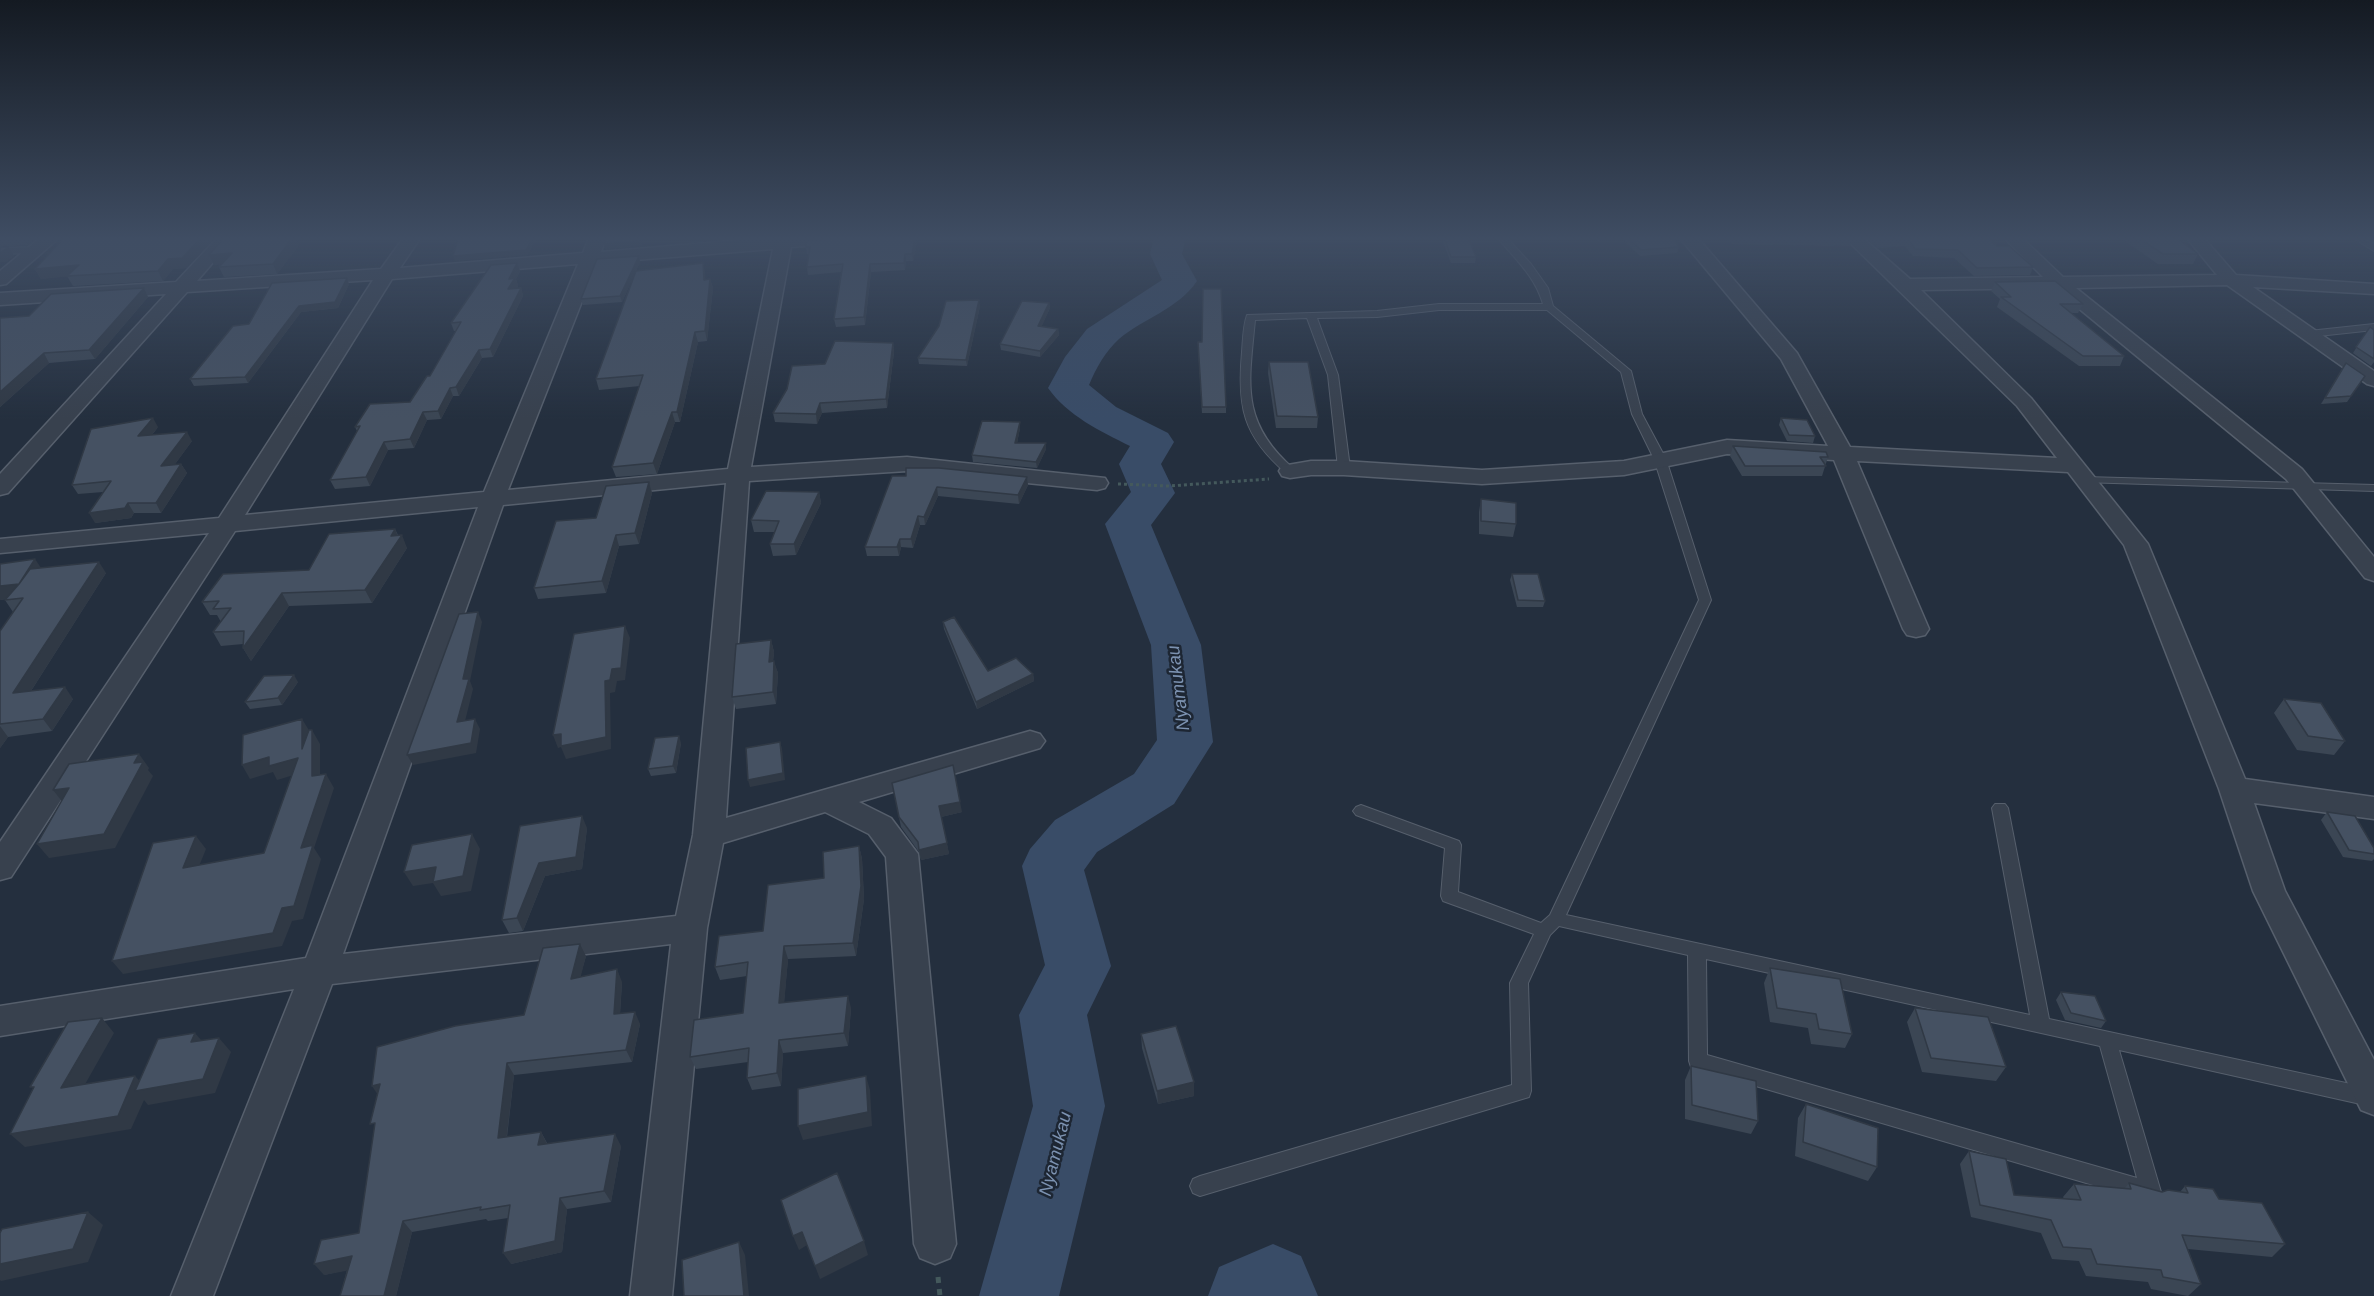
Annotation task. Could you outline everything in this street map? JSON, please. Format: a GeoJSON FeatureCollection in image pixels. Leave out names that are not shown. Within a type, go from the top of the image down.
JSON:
{"type":"FeatureCollection","features":[{"type":"Feature","properties":{"kind":"street"},"geometry":{"type":"LineString","coordinates":[[0,299],[25,297]]}},
{"type":"Feature","properties":{"kind":"street"},"geometry":{"type":"LineString","coordinates":[[0,488],[171,297]]}},
{"type":"Feature","properties":{"kind":"street"},"geometry":{"type":"LineString","coordinates":[[0,868],[226,526],[371,297]]}},
{"type":"Feature","properties":{"kind":"street"},"geometry":{"type":"LineString","coordinates":[[192,1296],[319,971],[493,499],[573,297]]}},
{"type":"Feature","properties":{"kind":"street"},"geometry":{"type":"LineString","coordinates":[[651,1296],[690,928],[709,835],[738,475],[772,297]]}},
{"type":"Feature","properties":{"kind":"street"},"geometry":{"type":"LineString","coordinates":[[1741,297],[1790,357],[1842,452],[1916,629]]}},
{"type":"Feature","properties":{"kind":"street"},"geometry":{"type":"LineString","coordinates":[[1918,297],[2024,402],[2136,544],[2234,789],[2269,891],[2374,1098]]}},
{"type":"Feature","properties":{"kind":"street"},"geometry":{"type":"LineString","coordinates":[[2077,297],[2294,474],[2374,573]]}},
{"type":"Feature","properties":{"kind":"street"},"geometry":{"type":"LineString","coordinates":[[2256,297],[2374,380]]}},
{"type":"Feature","properties":{"kind":"street"},"geometry":{"type":"LineString","coordinates":[[1290,471],[1311,468],[1344,468],[1482,477],[1624,468],[1727,447],[1842,452],[2079,473]]}},
{"type":"Feature","properties":{"kind":"street"},"geometry":{"type":"LineString","coordinates":[[0,546],[738,475],[906,464],[1096,483]]}},
{"type":"Feature","properties":{"kind":"street"},"geometry":{"type":"LineString","coordinates":[[709,835],[1030,741]]}},
{"type":"Feature","properties":{"kind":"street"},"geometry":{"type":"LineString","coordinates":[[2234,789],[2374,808]]}},
{"type":"Feature","properties":{"kind":"street"},"geometry":{"type":"LineString","coordinates":[[828,800],[880,826],[902,854],[935,1244]]}},
{"type":"Feature","properties":{"kind":"street"},"geometry":{"type":"LineString","coordinates":[[0,1021],[319,971],[690,928]]}},
{"type":"Feature","properties":{"kind":"lane"},"geometry":{"type":"LineString","coordinates":[[1200,1186],[1522,1091],[1519,983],[1550,925],[1706,600],[1660,459],[1637,414],[1626,371],[1549,307],[1546,297]]}},
{"type":"Feature","properties":{"kind":"lane"},"geometry":{"type":"LineString","coordinates":[[1290,471],[1273,459],[1256,435],[1244,394],[1250,317],[1377,314],[1438,307],[1549,307]]}},
{"type":"Feature","properties":{"kind":"lane"},"geometry":{"type":"LineString","coordinates":[[1311,315],[1333,375],[1344,468]]}},
{"type":"Feature","properties":{"kind":"lane"},"geometry":{"type":"LineString","coordinates":[[2309,334],[2374,327]]}},
{"type":"Feature","properties":{"kind":"lane"},"geometry":{"type":"LineString","coordinates":[[2079,473],[2374,488]]}},
{"type":"Feature","properties":{"kind":"lane"},"geometry":{"type":"LineString","coordinates":[[2000,808],[2041,1025]]}},
{"type":"Feature","properties":{"kind":"lane"},"geometry":{"type":"LineString","coordinates":[[1361,811],[1453,845],[1449,896],[1550,925],[1698,950],[2374,1098]]}},
{"type":"Feature","properties":{"kind":"lane"},"geometry":{"type":"LineString","coordinates":[[1698,950],[1698,1061],[2151,1192],[2107,1039]]}},
{"type":"Feature","properties":{"kind":"path"},"geometry":{"type":"LineString","coordinates":[[1135,484],[1169,486],[1261,481],[1290,471]]}},
{"type":"Feature","properties":{"kind":"building"},"geometry":{"type":"Polygon","coordinates":[[[48,297],[136,297],[89,350],[44,353],[0,392],[0,318],[29,316],[48,297]]]}},
{"type":"Feature","properties":{"kind":"building"},"geometry":{"type":"Polygon","coordinates":[[[264,297],[337,297],[335,302],[299,306],[245,377],[190,379],[233,326],[249,324],[264,297]]]}},
{"type":"Feature","properties":{"kind":"building"},"geometry":{"type":"Polygon","coordinates":[[[469,297],[516,297],[490,349],[479,350],[456,387],[450,388],[438,411],[423,412],[410,439],[384,442],[366,477],[330,480],[360,426],[355,427],[370,404],[410,402],[427,376],[430,376],[461,322],[451,323],[469,297]]]}},
{"type":"Feature","properties":{"kind":"building"},"geometry":{"type":"Polygon","coordinates":[[[626,297],[708,297],[705,331],[695,332],[677,412],[672,412],[653,463],[612,467],[643,375],[596,379],[626,297]]]}},
{"type":"Feature","properties":{"kind":"building"},"geometry":{"type":"Polygon","coordinates":[[[838,297],[866,297],[864,317],[834,319],[838,297]]]}},
{"type":"Feature","properties":{"kind":"building"},"geometry":{"type":"Polygon","coordinates":[[[1203,297],[1221,297],[1226,407],[1202,407],[1198,342],[1202,342],[1203,297]]]}},
{"type":"Feature","properties":{"kind":"building"},"geometry":{"type":"Polygon","coordinates":[[[2002,297],[2075,297],[2083,304],[2060,304],[2124,356],[2083,356],[2002,297]]]}},
{"type":"Feature","properties":{"kind":"building"},"geometry":{"type":"Polygon","coordinates":[[[979,300],[966,360],[918,358],[939,326],[946,301],[979,300]]]}},
{"type":"Feature","properties":{"kind":"building"},"geometry":{"type":"Polygon","coordinates":[[[1022,301],[1049,303],[1038,326],[1058,329],[1040,351],[1000,344],[1022,301]]]}},
{"type":"Feature","properties":{"kind":"building"},"geometry":{"type":"Polygon","coordinates":[[[2370,327],[2374,330],[2374,359],[2356,347],[2370,327]]]}},
{"type":"Feature","properties":{"kind":"building"},"geometry":{"type":"Polygon","coordinates":[[[835,341],[893,343],[886,399],[820,403],[816,414],[773,413],[787,389],[792,366],[825,364],[835,341]]]}},
{"type":"Feature","properties":{"kind":"building"},"geometry":{"type":"Polygon","coordinates":[[[1269,362],[1308,362],[1318,417],[1277,416],[1269,362]]]}},
{"type":"Feature","properties":{"kind":"building"},"geometry":{"type":"Polygon","coordinates":[[[2346,363],[2365,376],[2351,396],[2325,398],[2346,363]]]}},
{"type":"Feature","properties":{"kind":"building"},"geometry":{"type":"Polygon","coordinates":[[[153,418],[138,436],[187,432],[161,466],[181,464],[156,503],[128,503],[125,508],[89,513],[111,481],[72,485],[91,429],[153,418]]]}},
{"type":"Feature","properties":{"kind":"building"},"geometry":{"type":"Polygon","coordinates":[[[1781,418],[1807,420],[1815,436],[1789,435],[1781,418]]]}},
{"type":"Feature","properties":{"kind":"building"},"geometry":{"type":"Polygon","coordinates":[[[982,421],[1020,422],[1015,443],[1046,443],[1036,462],[972,455],[982,421]]]}},
{"type":"Feature","properties":{"kind":"building"},"geometry":{"type":"Polygon","coordinates":[[[1733,446],[1826,452],[1828,457],[1820,457],[1826,466],[1745,466],[1733,446]]]}},
{"type":"Feature","properties":{"kind":"building"},"geometry":{"type":"Polygon","coordinates":[[[906,468],[939,468],[1027,477],[1018,495],[937,487],[924,517],[918,516],[911,539],[900,539],[897,547],[865,547],[892,476],[906,476],[906,468]]]}},
{"type":"Feature","properties":{"kind":"building"},"geometry":{"type":"Polygon","coordinates":[[[649,482],[635,533],[616,535],[602,581],[534,588],[556,521],[596,518],[606,486],[649,482]]]}},
{"type":"Feature","properties":{"kind":"building"},"geometry":{"type":"Polygon","coordinates":[[[766,491],[819,492],[794,544],[770,544],[779,521],[751,520],[766,491]]]}},
{"type":"Feature","properties":{"kind":"building"},"geometry":{"type":"Polygon","coordinates":[[[1481,499],[1516,503],[1516,524],[1481,521],[1481,499]]]}},
{"type":"Feature","properties":{"kind":"building"},"geometry":{"type":"Polygon","coordinates":[[[395,529],[391,536],[402,535],[365,590],[282,593],[243,648],[244,631],[213,632],[231,608],[213,609],[219,601],[202,602],[223,574],[309,570],[329,534],[395,529]]]}},
{"type":"Feature","properties":{"kind":"building"},"geometry":{"type":"Polygon","coordinates":[[[35,559],[19,584],[0,586],[0,564],[35,559]]]}},
{"type":"Feature","properties":{"kind":"building"},"geometry":{"type":"Polygon","coordinates":[[[99,562],[13,693],[65,687],[43,719],[0,724],[0,631],[23,598],[5,600],[30,569],[99,562]]]}},
{"type":"Feature","properties":{"kind":"building"},"geometry":{"type":"Polygon","coordinates":[[[1512,574],[1538,574],[1545,601],[1518,600],[1512,574]]]}},
{"type":"Feature","properties":{"kind":"building"},"geometry":{"type":"Polygon","coordinates":[[[478,612],[463,679],[469,679],[457,722],[475,719],[471,743],[407,755],[459,614],[478,612]]]}},
{"type":"Feature","properties":{"kind":"building"},"geometry":{"type":"Polygon","coordinates":[[[954,617],[988,671],[1016,658],[1033,674],[976,702],[943,622],[954,617]]]}},
{"type":"Feature","properties":{"kind":"building"},"geometry":{"type":"Polygon","coordinates":[[[625,626],[621,668],[612,669],[610,680],[605,681],[606,737],[561,746],[561,734],[553,735],[574,634],[625,626]]]}},
{"type":"Feature","properties":{"kind":"building"},"geometry":{"type":"Polygon","coordinates":[[[771,640],[769,662],[774,661],[773,692],[732,697],[736,644],[771,640]]]}},
{"type":"Feature","properties":{"kind":"building"},"geometry":{"type":"Polygon","coordinates":[[[294,675],[278,698],[245,702],[264,676],[294,675]]]}},
{"type":"Feature","properties":{"kind":"building"},"geometry":{"type":"Polygon","coordinates":[[[2284,699],[2321,703],[2345,741],[2308,736],[2284,699]]]}},
{"type":"Feature","properties":{"kind":"building"},"geometry":{"type":"Polygon","coordinates":[[[302,719],[302,749],[309,730],[312,730],[312,776],[326,774],[301,848],[313,845],[294,906],[282,908],[273,933],[112,961],[153,843],[196,836],[183,868],[264,853],[298,758],[269,766],[269,757],[242,765],[243,735],[302,719]]]}},
{"type":"Feature","properties":{"kind":"building"},"geometry":{"type":"Polygon","coordinates":[[[679,736],[673,766],[648,769],[655,738],[679,736]]]}},
{"type":"Feature","properties":{"kind":"building"},"geometry":{"type":"Polygon","coordinates":[[[780,742],[783,773],[748,780],[746,748],[780,742]]]}},
{"type":"Feature","properties":{"kind":"building"},"geometry":{"type":"Polygon","coordinates":[[[139,754],[134,763],[143,762],[104,834],[37,844],[69,788],[53,790],[69,764],[139,754]]]}},
{"type":"Feature","properties":{"kind":"building"},"geometry":{"type":"Polygon","coordinates":[[[953,765],[960,802],[939,806],[947,843],[919,850],[918,842],[899,817],[892,783],[953,765]]]}},
{"type":"Feature","properties":{"kind":"building"},"geometry":{"type":"Polygon","coordinates":[[[2327,812],[2355,816],[2374,848],[2374,854],[2349,850],[2327,812]]]}},
{"type":"Feature","properties":{"kind":"building"},"geometry":{"type":"Polygon","coordinates":[[[582,816],[576,857],[539,863],[517,918],[502,920],[520,826],[582,816]]]}},
{"type":"Feature","properties":{"kind":"building"},"geometry":{"type":"Polygon","coordinates":[[[472,834],[463,876],[433,882],[436,867],[404,872],[412,845],[472,834]]]}},
{"type":"Feature","properties":{"kind":"building"},"geometry":{"type":"Polygon","coordinates":[[[859,846],[861,886],[853,943],[784,946],[779,1003],[848,996],[844,1033],[779,1040],[777,1073],[747,1078],[749,1048],[690,1057],[694,1020],[743,1013],[748,962],[715,967],[719,936],[763,931],[768,885],[824,878],[823,852],[859,846]]]}},
{"type":"Feature","properties":{"kind":"building"},"geometry":{"type":"Polygon","coordinates":[[[580,944],[571,979],[617,969],[614,1014],[635,1012],[626,1050],[507,1063],[498,1138],[541,1132],[538,1145],[615,1134],[604,1191],[560,1198],[555,1241],[503,1253],[510,1205],[480,1210],[481,1207],[403,1221],[384,1296],[340,1296],[352,1256],[314,1264],[321,1240],[359,1233],[375,1123],[370,1124],[380,1084],[372,1086],[377,1047],[455,1026],[524,1015],[543,948],[580,944]]]}},
{"type":"Feature","properties":{"kind":"building"},"geometry":{"type":"Polygon","coordinates":[[[1770,968],[1840,979],[1852,1034],[1819,1029],[1816,1014],[1777,1008],[1770,968]]]}},
{"type":"Feature","properties":{"kind":"building"},"geometry":{"type":"Polygon","coordinates":[[[2061,992],[2095,996],[2106,1021],[2071,1013],[2061,992]]]}},
{"type":"Feature","properties":{"kind":"building"},"geometry":{"type":"Polygon","coordinates":[[[1915,1008],[1988,1017],[2006,1067],[1931,1058],[1915,1008]]]}},
{"type":"Feature","properties":{"kind":"building"},"geometry":{"type":"Polygon","coordinates":[[[102,1018],[61,1088],[135,1076],[118,1116],[10,1134],[34,1087],[30,1087],[68,1022],[102,1018]]]}},
{"type":"Feature","properties":{"kind":"building"},"geometry":{"type":"Polygon","coordinates":[[[1176,1026],[1194,1082],[1157,1091],[1141,1034],[1176,1026]]]}},
{"type":"Feature","properties":{"kind":"building"},"geometry":{"type":"Polygon","coordinates":[[[195,1033],[191,1042],[219,1038],[203,1079],[135,1091],[158,1039],[195,1033]]]}},
{"type":"Feature","properties":{"kind":"building"},"geometry":{"type":"Polygon","coordinates":[[[1691,1066],[1756,1081],[1758,1121],[1692,1105],[1691,1066]]]}},
{"type":"Feature","properties":{"kind":"building"},"geometry":{"type":"Polygon","coordinates":[[[866,1076],[868,1112],[798,1126],[798,1089],[866,1076]]]}},
{"type":"Feature","properties":{"kind":"building"},"geometry":{"type":"Polygon","coordinates":[[[1806,1104],[1878,1128],[1877,1167],[1803,1142],[1806,1104]]]}},
{"type":"Feature","properties":{"kind":"building"},"geometry":{"type":"Polygon","coordinates":[[[1969,1151],[2006,1159],[2014,1195],[2081,1200],[2074,1184],[2131,1189],[2129,1183],[2162,1192],[2168,1190],[2188,1193],[2185,1186],[2213,1189],[2219,1199],[2262,1203],[2285,1244],[2182,1235],[2201,1284],[2163,1277],[2161,1270],[2097,1264],[2091,1249],[2063,1247],[2051,1220],[1980,1205],[1969,1151]]]}},
{"type":"Feature","properties":{"kind":"building"},"geometry":{"type":"Polygon","coordinates":[[[837,1173],[864,1241],[815,1266],[802,1232],[793,1236],[781,1200],[837,1173]]]}},
{"type":"Feature","properties":{"kind":"building"},"geometry":{"type":"Polygon","coordinates":[[[88,1212],[73,1249],[0,1264],[2,1229],[88,1212]]]}},
{"type":"Feature","properties":{"kind":"building"},"geometry":{"type":"Polygon","coordinates":[[[739,1242],[744,1296],[684,1296],[682,1260],[739,1242]]]}},
{"type":"Feature","properties":{"kind":"waterway","name":"Nyamukau"},"geometry":{"type":"LineString","coordinates":[[1019,1296],[1069,1106],[1053,1015],[1078,966],[1052,866],[1076,836],[1154,789],[1185,742],[1176,645],[1128,524],[1153,493],[1140,464],[1153,442],[1102,416],[1068,388],[1084,357],[1100,337],[1116,324],[1162,297]]}},
{"type":"Feature","properties":{"kind":"waterway","name":"Nyamukau"},"geometry":{"type":"LineString","coordinates":[[1248,1296],[1273,1284],[1278,1296]]}}]}
